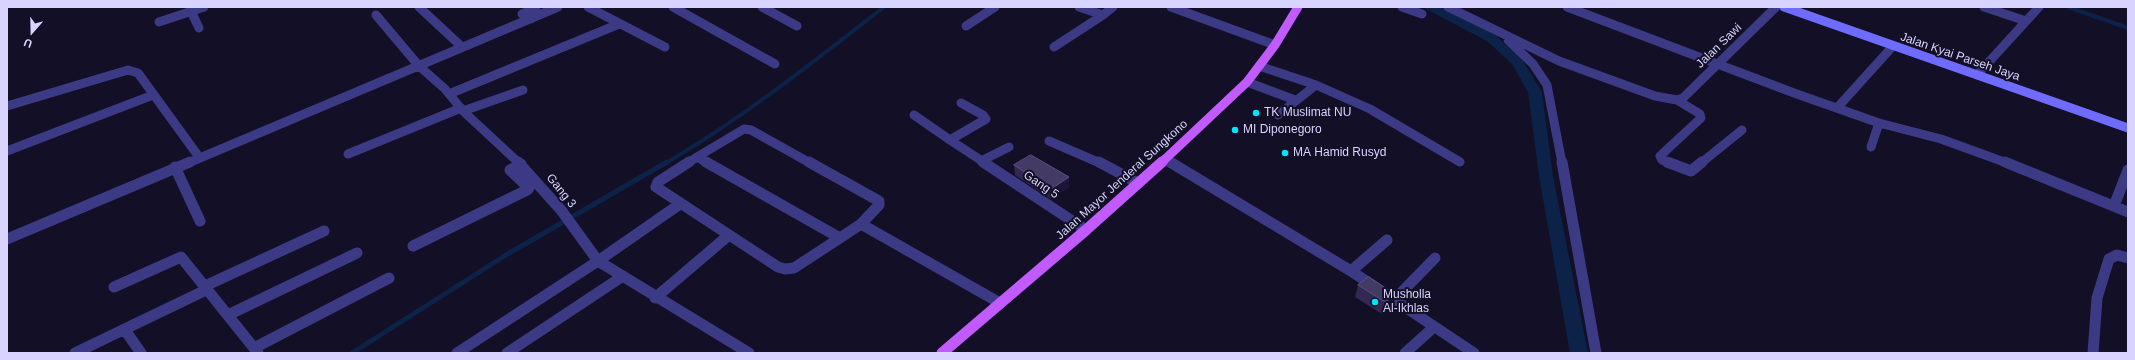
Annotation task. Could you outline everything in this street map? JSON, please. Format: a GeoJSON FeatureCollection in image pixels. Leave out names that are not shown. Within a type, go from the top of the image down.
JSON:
{"type":"FeatureCollection","features":[{"type":"Feature","properties":{"kind":"main road","name":"Jalan Mayor Jenderal Sungkono"},"geometry":{"type":"LineString","coordinates":[[942,353],[1086,230],[1216,113],[1247,82],[1275,45],[1298,7]]}},
{"type":"Feature","properties":{"kind":"main road","name":"Jalan Kyai Parseh Jaya"},"geometry":{"type":"LineString","coordinates":[[1784,7],[2128,128]]}},
{"type":"Feature","properties":{"kind":"street"},"geometry":{"type":"LineString","coordinates":[[159,22],[204,7]]}},
{"type":"Feature","properties":{"kind":"street"},"geometry":{"type":"LineString","coordinates":[[419,7],[462,48]]}},
{"type":"Feature","properties":{"kind":"street"},"geometry":{"type":"LineString","coordinates":[[531,19],[522,14],[536,7]]}},
{"type":"Feature","properties":{"kind":"street"},"geometry":{"type":"LineString","coordinates":[[7,239],[558,7]]}},
{"type":"Feature","properties":{"kind":"street"},"geometry":{"type":"LineString","coordinates":[[588,7],[665,47]]}},
{"type":"Feature","properties":{"kind":"street"},"geometry":{"type":"LineString","coordinates":[[673,7],[775,64]]}},
{"type":"Feature","properties":{"kind":"street"},"geometry":{"type":"LineString","coordinates":[[762,7],[797,26]]}},
{"type":"Feature","properties":{"kind":"street"},"geometry":{"type":"LineString","coordinates":[[966,26],[995,7]]}},
{"type":"Feature","properties":{"kind":"street"},"geometry":{"type":"LineString","coordinates":[[1079,7],[1103,15]]}},
{"type":"Feature","properties":{"kind":"street"},"geometry":{"type":"LineString","coordinates":[[1054,47],[1113,7]]}},
{"type":"Feature","properties":{"kind":"street"},"geometry":{"type":"LineString","coordinates":[[1171,7],[1275,45]]}},
{"type":"Feature","properties":{"kind":"street"},"geometry":{"type":"LineString","coordinates":[[1402,7],[1422,14]]}},
{"type":"Feature","properties":{"kind":"street"},"geometry":{"type":"LineString","coordinates":[[1448,7],[1478,20],[1559,61],[1655,96],[1677,100],[1700,114],[1701,118],[1660,156],[1662,160],[1691,171],[1742,130]]}},
{"type":"Feature","properties":{"kind":"street"},"geometry":{"type":"LineString","coordinates":[[1567,7],[1879,123],[1941,139],[1985,154],[2128,212]]}},
{"type":"Feature","properties":{"kind":"street","name":"Jalan Sawi"},"geometry":{"type":"LineString","coordinates":[[1677,100],[1682,98],[1776,7]]}},
{"type":"Feature","properties":{"kind":"street"},"geometry":{"type":"LineString","coordinates":[[1984,7],[2026,21]]}},
{"type":"Feature","properties":{"kind":"street"},"geometry":{"type":"LineString","coordinates":[[1977,75],[2039,7]]}},
{"type":"Feature","properties":{"kind":"street"},"geometry":{"type":"LineString","coordinates":[[191,11],[199,28]]}},
{"type":"Feature","properties":{"kind":"street","name":"Gang 3"},"geometry":{"type":"LineString","coordinates":[[376,14],[419,66],[449,94],[462,109],[521,164],[561,210],[598,261],[655,298],[749,353]]}},
{"type":"Feature","properties":{"kind":"street"},"geometry":{"type":"LineString","coordinates":[[1478,20],[1517,48],[1540,72],[1549,92],[1554,135],[1561,157],[1596,353]]}},
{"type":"Feature","properties":{"kind":"street"},"geometry":{"type":"LineString","coordinates":[[449,94],[619,24]]}},
{"type":"Feature","properties":{"kind":"street"},"geometry":{"type":"LineString","coordinates":[[1837,108],[1893,46]]}},
{"type":"Feature","properties":{"kind":"street"},"geometry":{"type":"LineString","coordinates":[[1259,66],[1316,85],[1370,109],[1460,162]]}},
{"type":"Feature","properties":{"kind":"street"},"geometry":{"type":"LineString","coordinates":[[7,105],[128,70],[138,73],[199,157]]}},
{"type":"Feature","properties":{"kind":"street"},"geometry":{"type":"LineString","coordinates":[[1247,82],[1295,100]]}},
{"type":"Feature","properties":{"kind":"street"},"geometry":{"type":"LineString","coordinates":[[1278,115],[1295,100],[1316,85]]}},
{"type":"Feature","properties":{"kind":"street"},"geometry":{"type":"LineString","coordinates":[[348,154],[462,109],[523,90]]}},
{"type":"Feature","properties":{"kind":"street"},"geometry":{"type":"LineString","coordinates":[[7,151],[153,95]]}},
{"type":"Feature","properties":{"kind":"street"},"geometry":{"type":"LineString","coordinates":[[950,140],[986,119],[983,115],[961,103]]}},
{"type":"Feature","properties":{"kind":"street","name":"Gang 5"},"geometry":{"type":"LineString","coordinates":[[914,116],[1086,230]]}},
{"type":"Feature","properties":{"kind":"street"},"geometry":{"type":"LineString","coordinates":[[1870,147],[1879,123]]}},
{"type":"Feature","properties":{"kind":"street"},"geometry":{"type":"LineString","coordinates":[[744,129],[751,130],[879,201],[879,206],[861,224],[794,268],[785,269],[778,267],[680,204],[656,187],[656,185],[697,156],[744,129]]}},
{"type":"Feature","properties":{"kind":"street"},"geometry":{"type":"LineString","coordinates":[[1049,141],[1095,160],[1138,183]]}},
{"type":"Feature","properties":{"kind":"street"},"geometry":{"type":"LineString","coordinates":[[981,161],[1009,147]]}},
{"type":"Feature","properties":{"kind":"street"},"geometry":{"type":"LineString","coordinates":[[697,156],[840,238]]}},
{"type":"Feature","properties":{"kind":"street"},"geometry":{"type":"LineString","coordinates":[[1164,159],[1351,271],[1474,353]]}},
{"type":"Feature","properties":{"kind":"street"},"geometry":{"type":"LineString","coordinates":[[413,246],[527,190],[529,188],[510,170],[521,164]]}},
{"type":"Feature","properties":{"kind":"street"},"geometry":{"type":"LineString","coordinates":[[175,167],[200,221]]}},
{"type":"Feature","properties":{"kind":"street"},"geometry":{"type":"LineString","coordinates":[[2114,206],[2128,170]]}},
{"type":"Feature","properties":{"kind":"street"},"geometry":{"type":"LineString","coordinates":[[457,353],[598,261],[680,204]]}},
{"type":"Feature","properties":{"kind":"street"},"geometry":{"type":"LineString","coordinates":[[861,224],[1000,303]]}},
{"type":"Feature","properties":{"kind":"street"},"geometry":{"type":"LineString","coordinates":[[75,353],[124,330],[206,287],[324,231]]}},
{"type":"Feature","properties":{"kind":"street"},"geometry":{"type":"LineString","coordinates":[[655,298],[729,235]]}},
{"type":"Feature","properties":{"kind":"street"},"geometry":{"type":"LineString","coordinates":[[1351,271],[1387,240]]}},
{"type":"Feature","properties":{"kind":"street"},"geometry":{"type":"LineString","coordinates":[[228,315],[357,253]]}},
{"type":"Feature","properties":{"kind":"street"},"geometry":{"type":"LineString","coordinates":[[2093,353],[2097,298],[2109,258],[2117,255],[2128,258]]}},
{"type":"Feature","properties":{"kind":"street"},"geometry":{"type":"LineString","coordinates":[[114,287],[181,256],[256,350],[389,278]]}},
{"type":"Feature","properties":{"kind":"street"},"geometry":{"type":"LineString","coordinates":[[1394,300],[1435,258]]}},
{"type":"Feature","properties":{"kind":"street"},"geometry":{"type":"LineString","coordinates":[[507,353],[623,276]]}},
{"type":"Feature","properties":{"kind":"street"},"geometry":{"type":"LineString","coordinates":[[1405,353],[1434,326]]}},
{"type":"Feature","properties":{"kind":"street"},"geometry":{"type":"LineString","coordinates":[[124,330],[141,353]]}},
{"type":"Feature","properties":{"kind":"building"},"geometry":{"type":"Polygon","coordinates":[[[1031,155],[1069,177],[1051,189],[1014,165],[1031,155]]]}},
{"type":"Feature","properties":{"kind":"building"},"geometry":{"type":"Polygon","coordinates":[[[1369,277],[1396,295],[1385,302],[1358,285],[1369,277]]]}},
{"type":"Feature","properties":{"kind":"waterway"},"geometry":{"type":"LineString","coordinates":[[666,163],[695,146],[750,108],[804,69],[884,7]]}},
{"type":"Feature","properties":{"kind":"waterway"},"geometry":{"type":"LineString","coordinates":[[1428,7],[1444,12],[1491,38],[1517,62],[1535,92],[1546,176],[1579,353]]}},
{"type":"Feature","properties":{"kind":"waterway"},"geometry":{"type":"LineString","coordinates":[[2068,7],[2128,28]]}},
{"type":"Feature","properties":{"kind":"waterway"},"geometry":{"type":"LineString","coordinates":[[352,353],[506,255],[667,162]]}},
{"type":"Feature","properties":{"kind":"place","name":"TK Muslimat NU"},"geometry":{"type":"Point","coordinates":[1256,113]}},
{"type":"Feature","properties":{"kind":"place","name":"MI Diponegoro"},"geometry":{"type":"Point","coordinates":[1235,130]}},
{"type":"Feature","properties":{"kind":"place","name":"MA Hamid Rusyd"},"geometry":{"type":"Point","coordinates":[1285,153]}},
{"type":"Feature","properties":{"kind":"place","name":"Musholla Al-Ikhlas"},"geometry":{"type":"Point","coordinates":[1375,302]}}]}
